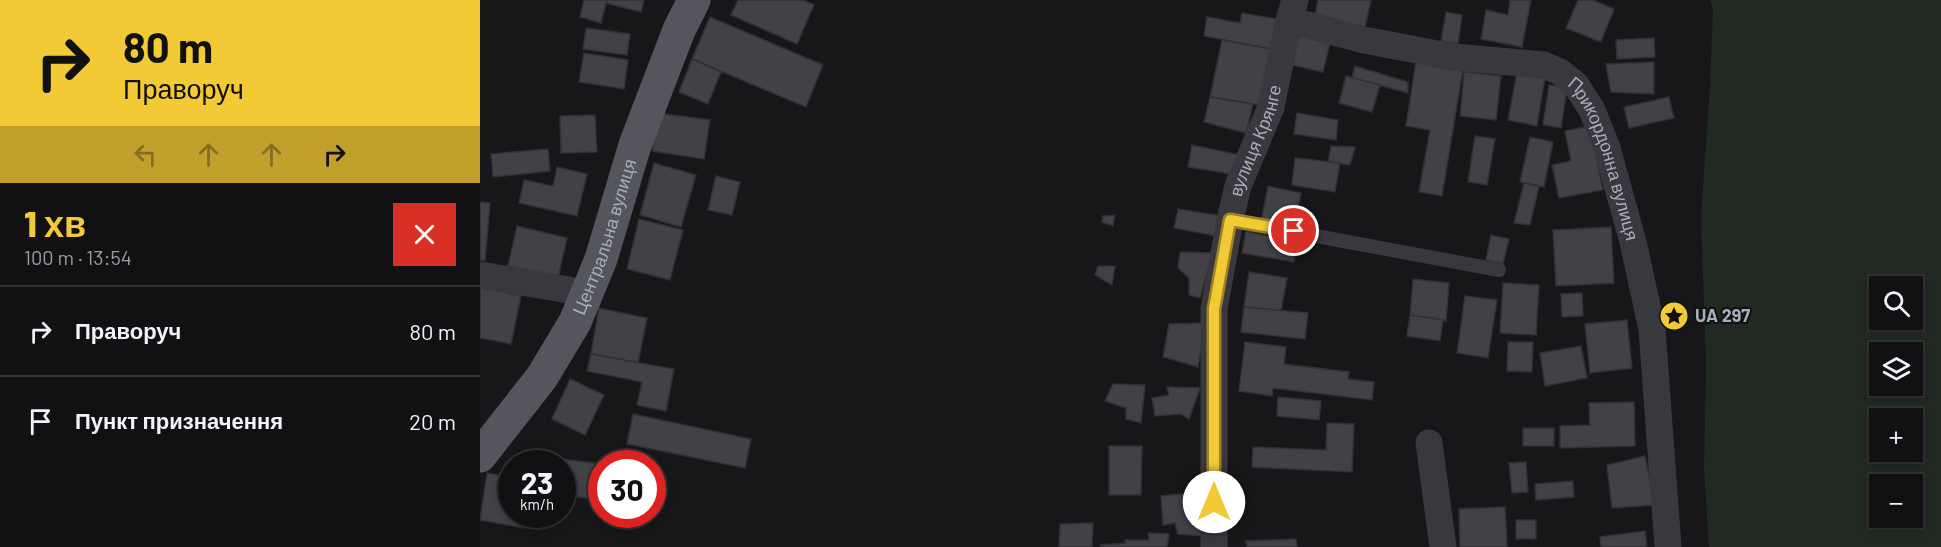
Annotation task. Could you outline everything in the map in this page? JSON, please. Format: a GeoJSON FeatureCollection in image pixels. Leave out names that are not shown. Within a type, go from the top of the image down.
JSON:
{"type":"FeatureCollection","features":[{"type":"Feature","properties":{"kind":"main road","name":"Центральна вулиця"},"geometry":{"type":"LineString","coordinates":[[480,456],[542,377],[575,322],[601,259],[635,145],[679,30],[694,0]]}},
{"type":"Feature","properties":{"kind":"street","name":"вулиця Крянге"},"geometry":{"type":"LineString","coordinates":[[1214,547],[1214,309],[1238,186],[1271,107],[1292,10]]}},
{"type":"Feature","properties":{"kind":"street","name":"Прикордонна вулиця"},"geometry":{"type":"LineString","coordinates":[[1292,10],[1364,40],[1454,57],[1544,64],[1560,72],[1575,85],[1593,110],[1607,148],[1633,242],[1652,329],[1668,547]]}},
{"type":"Feature","properties":{"kind":"street"},"geometry":{"type":"LineString","coordinates":[[480,275],[587,293]]}},
{"type":"Feature","properties":{"kind":"street"},"geometry":{"type":"LineString","coordinates":[[1429,443],[1443,547]]}},
{"type":"Feature","properties":{"kind":"lane"},"geometry":{"type":"LineString","coordinates":[[1230,220],[1499,270]]}},
{"type":"Feature","properties":{"kind":"shaded area"},"geometry":{"type":"Polygon","coordinates":[[[1710,0],[1941,0],[1941,547],[1709,547],[1704,468],[1706,366],[1701,216],[1713,9],[1710,0]]]}},
{"type":"Feature","properties":{"kind":"building"},"geometry":{"type":"Polygon","coordinates":[[[584,0],[644,0],[641,12],[606,3],[601,23],[580,17],[584,0]]]}},
{"type":"Feature","properties":{"kind":"building"},"geometry":{"type":"Polygon","coordinates":[[[738,0],[803,0],[814,5],[797,44],[731,15],[738,0]]]}},
{"type":"Feature","properties":{"kind":"building"},"geometry":{"type":"Polygon","coordinates":[[[1318,0],[1371,0],[1365,27],[1315,16],[1318,0]]]}},
{"type":"Feature","properties":{"kind":"building"},"geometry":{"type":"Polygon","coordinates":[[[1510,0],[1531,0],[1522,47],[1481,39],[1486,10],[1508,15],[1510,0]]]}},
{"type":"Feature","properties":{"kind":"building"},"geometry":{"type":"Polygon","coordinates":[[[1578,0],[1593,0],[1614,9],[1601,42],[1566,28],[1578,0]]]}},
{"type":"Feature","properties":{"kind":"building"},"geometry":{"type":"Polygon","coordinates":[[[1446,12],[1462,15],[1458,44],[1441,41],[1446,12]]]}},
{"type":"Feature","properties":{"kind":"building"},"geometry":{"type":"Polygon","coordinates":[[[1242,13],[1277,19],[1271,49],[1204,36],[1207,17],[1240,23],[1242,13]]]}},
{"type":"Feature","properties":{"kind":"building"},"geometry":{"type":"Polygon","coordinates":[[[710,17],[823,65],[806,107],[692,59],[710,17]]]}},
{"type":"Feature","properties":{"kind":"building"},"geometry":{"type":"Polygon","coordinates":[[[586,28],[630,34],[627,55],[583,49],[586,28]]]}},
{"type":"Feature","properties":{"kind":"building"},"geometry":{"type":"Polygon","coordinates":[[[1299,35],[1330,42],[1323,72],[1292,65],[1299,35]]]}},
{"type":"Feature","properties":{"kind":"building"},"geometry":{"type":"Polygon","coordinates":[[[1654,38],[1655,57],[1617,59],[1616,40],[1654,38]]]}},
{"type":"Feature","properties":{"kind":"building"},"geometry":{"type":"Polygon","coordinates":[[[1222,40],[1271,49],[1266,106],[1210,97],[1222,40]]]}},
{"type":"Feature","properties":{"kind":"building"},"geometry":{"type":"Polygon","coordinates":[[[584,53],[628,60],[624,89],[579,82],[584,53]]]}},
{"type":"Feature","properties":{"kind":"building"},"geometry":{"type":"Polygon","coordinates":[[[1417,55],[1464,63],[1442,196],[1419,192],[1430,130],[1406,126],[1417,55]]]}},
{"type":"Feature","properties":{"kind":"building"},"geometry":{"type":"Polygon","coordinates":[[[692,59],[721,72],[708,104],[679,92],[692,59]]]}},
{"type":"Feature","properties":{"kind":"building"},"geometry":{"type":"Polygon","coordinates":[[[1654,62],[1654,94],[1611,92],[1606,64],[1654,62]]]}},
{"type":"Feature","properties":{"kind":"building"},"geometry":{"type":"Polygon","coordinates":[[[1355,66],[1408,82],[1408,93],[1352,78],[1355,66]]]}},
{"type":"Feature","properties":{"kind":"building"},"geometry":{"type":"Polygon","coordinates":[[[1464,72],[1501,76],[1496,120],[1460,116],[1464,72]]]}},
{"type":"Feature","properties":{"kind":"building"},"geometry":{"type":"Polygon","coordinates":[[[1517,72],[1545,77],[1537,126],[1508,120],[1517,72]]]}},
{"type":"Feature","properties":{"kind":"building"},"geometry":{"type":"Polygon","coordinates":[[[1346,76],[1380,85],[1372,112],[1339,103],[1346,76]]]}},
{"type":"Feature","properties":{"kind":"building"},"geometry":{"type":"Polygon","coordinates":[[[1549,85],[1567,88],[1561,128],[1543,125],[1549,85]]]}},
{"type":"Feature","properties":{"kind":"building"},"geometry":{"type":"Polygon","coordinates":[[[1210,97],[1253,104],[1246,133],[1204,122],[1210,97]]]}},
{"type":"Feature","properties":{"kind":"building"},"geometry":{"type":"Polygon","coordinates":[[[1669,97],[1674,118],[1629,128],[1624,107],[1669,97]]]}},
{"type":"Feature","properties":{"kind":"building"},"geometry":{"type":"Polygon","coordinates":[[[657,113],[710,120],[704,159],[652,151],[657,113]]]}},
{"type":"Feature","properties":{"kind":"building"},"geometry":{"type":"Polygon","coordinates":[[[1297,113],[1338,120],[1336,140],[1294,134],[1297,113]]]}},
{"type":"Feature","properties":{"kind":"building"},"geometry":{"type":"Polygon","coordinates":[[[595,115],[597,152],[561,153],[560,116],[595,115]]]}},
{"type":"Feature","properties":{"kind":"building"},"geometry":{"type":"Polygon","coordinates":[[[1590,126],[1603,190],[1559,198],[1552,165],[1571,161],[1565,131],[1590,126]]]}},
{"type":"Feature","properties":{"kind":"building"},"geometry":{"type":"Polygon","coordinates":[[[1475,136],[1495,139],[1487,185],[1468,182],[1475,136]]]}},
{"type":"Feature","properties":{"kind":"building"},"geometry":{"type":"Polygon","coordinates":[[[1530,137],[1553,142],[1544,187],[1520,182],[1530,137]]]}},
{"type":"Feature","properties":{"kind":"building"},"geometry":{"type":"Polygon","coordinates":[[[1192,145],[1240,155],[1237,175],[1188,167],[1192,145]]]}},
{"type":"Feature","properties":{"kind":"building"},"geometry":{"type":"Polygon","coordinates":[[[1331,146],[1355,147],[1350,165],[1328,162],[1331,146]]]}},
{"type":"Feature","properties":{"kind":"building"},"geometry":{"type":"Polygon","coordinates":[[[548,149],[550,171],[493,177],[491,154],[548,149]]]}},
{"type":"Feature","properties":{"kind":"building"},"geometry":{"type":"Polygon","coordinates":[[[1295,158],[1340,163],[1335,192],[1292,185],[1295,158]]]}},
{"type":"Feature","properties":{"kind":"building"},"geometry":{"type":"Polygon","coordinates":[[[654,163],[696,175],[681,227],[640,215],[654,163]]]}},
{"type":"Feature","properties":{"kind":"building"},"geometry":{"type":"Polygon","coordinates":[[[557,167],[587,174],[577,216],[519,203],[524,180],[553,186],[557,167]]]}},
{"type":"Feature","properties":{"kind":"building"},"geometry":{"type":"Polygon","coordinates":[[[716,176],[740,182],[732,215],[708,210],[716,176]]]}},
{"type":"Feature","properties":{"kind":"building"},"geometry":{"type":"Polygon","coordinates":[[[1524,183],[1539,186],[1530,225],[1514,223],[1524,183]]]}},
{"type":"Feature","properties":{"kind":"building"},"geometry":{"type":"Polygon","coordinates":[[[1268,186],[1301,193],[1294,229],[1261,222],[1268,186]]]}},
{"type":"Feature","properties":{"kind":"building"},"geometry":{"type":"Polygon","coordinates":[[[480,202],[490,203],[485,261],[480,260],[480,202]]]}},
{"type":"Feature","properties":{"kind":"building"},"geometry":{"type":"Polygon","coordinates":[[[1178,209],[1223,216],[1216,236],[1174,228],[1178,209]]]}},
{"type":"Feature","properties":{"kind":"building"},"geometry":{"type":"Polygon","coordinates":[[[1115,215],[1113,226],[1102,222],[1103,216],[1115,215]]]}},
{"type":"Feature","properties":{"kind":"building"},"geometry":{"type":"Polygon","coordinates":[[[639,219],[683,230],[670,280],[627,269],[639,219]]]}},
{"type":"Feature","properties":{"kind":"building"},"geometry":{"type":"Polygon","coordinates":[[[517,226],[567,238],[558,278],[508,266],[517,226]]]}},
{"type":"Feature","properties":{"kind":"building"},"geometry":{"type":"Polygon","coordinates":[[[1611,227],[1614,283],[1556,286],[1553,230],[1611,227]]]}},
{"type":"Feature","properties":{"kind":"building"},"geometry":{"type":"Polygon","coordinates":[[[1246,231],[1297,243],[1294,262],[1242,253],[1246,231]]]}},
{"type":"Feature","properties":{"kind":"building"},"geometry":{"type":"Polygon","coordinates":[[[1491,235],[1509,239],[1503,264],[1486,260],[1491,235]]]}},
{"type":"Feature","properties":{"kind":"building"},"geometry":{"type":"Polygon","coordinates":[[[1180,252],[1213,253],[1200,298],[1189,295],[1189,278],[1178,268],[1180,252]]]}},
{"type":"Feature","properties":{"kind":"building"},"geometry":{"type":"Polygon","coordinates":[[[1098,266],[1115,266],[1112,285],[1095,275],[1098,266]]]}},
{"type":"Feature","properties":{"kind":"building"},"geometry":{"type":"Polygon","coordinates":[[[1249,272],[1287,278],[1281,311],[1244,307],[1249,272]]]}},
{"type":"Feature","properties":{"kind":"building"},"geometry":{"type":"Polygon","coordinates":[[[1413,279],[1449,283],[1446,321],[1410,318],[1413,279]]]}},
{"type":"Feature","properties":{"kind":"building"},"geometry":{"type":"Polygon","coordinates":[[[1503,283],[1539,285],[1536,335],[1500,333],[1503,283]]]}},
{"type":"Feature","properties":{"kind":"building"},"geometry":{"type":"Polygon","coordinates":[[[480,287],[521,296],[511,344],[480,338],[480,287]]]}},
{"type":"Feature","properties":{"kind":"building"},"geometry":{"type":"Polygon","coordinates":[[[1582,293],[1583,316],[1562,317],[1561,294],[1582,293]]]}},
{"type":"Feature","properties":{"kind":"building"},"geometry":{"type":"Polygon","coordinates":[[[1465,296],[1497,300],[1488,358],[1457,353],[1465,296]]]}},
{"type":"Feature","properties":{"kind":"building"},"geometry":{"type":"Polygon","coordinates":[[[1244,307],[1308,313],[1305,339],[1241,332],[1244,307]]]}},
{"type":"Feature","properties":{"kind":"building"},"geometry":{"type":"Polygon","coordinates":[[[599,308],[647,318],[638,363],[591,354],[599,308]]]}},
{"type":"Feature","properties":{"kind":"building"},"geometry":{"type":"Polygon","coordinates":[[[1410,315],[1443,320],[1440,341],[1407,336],[1410,315]]]}},
{"type":"Feature","properties":{"kind":"building"},"geometry":{"type":"Polygon","coordinates":[[[1627,320],[1632,368],[1590,373],[1585,324],[1627,320]]]}},
{"type":"Feature","properties":{"kind":"building"},"geometry":{"type":"Polygon","coordinates":[[[1206,323],[1198,367],[1163,357],[1169,324],[1206,323]]]}},
{"type":"Feature","properties":{"kind":"building"},"geometry":{"type":"Polygon","coordinates":[[[1245,342],[1286,347],[1284,364],[1349,372],[1348,379],[1374,382],[1372,400],[1273,388],[1272,396],[1239,391],[1245,342]]]}},
{"type":"Feature","properties":{"kind":"building"},"geometry":{"type":"Polygon","coordinates":[[[1508,342],[1533,342],[1532,372],[1507,371],[1508,342]]]}},
{"type":"Feature","properties":{"kind":"building"},"geometry":{"type":"Polygon","coordinates":[[[1581,346],[1587,378],[1545,386],[1540,353],[1581,346]]]}},
{"type":"Feature","properties":{"kind":"building"},"geometry":{"type":"Polygon","coordinates":[[[591,354],[674,369],[666,411],[637,405],[642,382],[587,371],[591,354]]]}},
{"type":"Feature","properties":{"kind":"building"},"geometry":{"type":"Polygon","coordinates":[[[570,379],[604,395],[585,435],[552,419],[570,379]]]}},
{"type":"Feature","properties":{"kind":"building"},"geometry":{"type":"Polygon","coordinates":[[[1113,384],[1145,385],[1141,423],[1126,419],[1126,408],[1105,401],[1113,384]]]}},
{"type":"Feature","properties":{"kind":"building"},"geometry":{"type":"Polygon","coordinates":[[[1167,387],[1200,388],[1189,419],[1181,414],[1155,416],[1152,398],[1169,395],[1167,387]]]}},
{"type":"Feature","properties":{"kind":"building"},"geometry":{"type":"Polygon","coordinates":[[[1278,397],[1321,401],[1319,420],[1277,416],[1278,397]]]}},
{"type":"Feature","properties":{"kind":"building"},"geometry":{"type":"Polygon","coordinates":[[[1634,402],[1635,446],[1560,448],[1560,426],[1590,425],[1589,403],[1634,402]]]}},
{"type":"Feature","properties":{"kind":"building"},"geometry":{"type":"Polygon","coordinates":[[[633,414],[751,439],[745,468],[666,452],[666,450],[627,444],[633,414]]]}},
{"type":"Feature","properties":{"kind":"building"},"geometry":{"type":"Polygon","coordinates":[[[1327,423],[1354,424],[1352,472],[1252,467],[1253,447],[1326,450],[1327,423]]]}},
{"type":"Feature","properties":{"kind":"building"},"geometry":{"type":"Polygon","coordinates":[[[1523,428],[1554,428],[1554,446],[1523,446],[1523,428]]]}},
{"type":"Feature","properties":{"kind":"building"},"geometry":{"type":"Polygon","coordinates":[[[1109,446],[1142,446],[1141,495],[1109,495],[1109,446]]]}},
{"type":"Feature","properties":{"kind":"building"},"geometry":{"type":"Polygon","coordinates":[[[1645,456],[1655,505],[1612,508],[1607,465],[1645,456]]]}},
{"type":"Feature","properties":{"kind":"building"},"geometry":{"type":"Polygon","coordinates":[[[576,461],[588,462],[588,498],[576,497],[576,461]]]}},
{"type":"Feature","properties":{"kind":"building"},"geometry":{"type":"Polygon","coordinates":[[[1526,462],[1528,492],[1512,493],[1509,463],[1526,462]]]}},
{"type":"Feature","properties":{"kind":"building"},"geometry":{"type":"Polygon","coordinates":[[[487,473],[498,475],[498,523],[480,520],[487,473]]]}},
{"type":"Feature","properties":{"kind":"building"},"geometry":{"type":"Polygon","coordinates":[[[1573,481],[1574,497],[1536,500],[1535,484],[1573,481]]]}},
{"type":"Feature","properties":{"kind":"building"},"geometry":{"type":"Polygon","coordinates":[[[1208,491],[1204,536],[1178,534],[1175,523],[1163,525],[1161,496],[1208,491]]]}},
{"type":"Feature","properties":{"kind":"building"},"geometry":{"type":"Polygon","coordinates":[[[1505,507],[1507,547],[1460,547],[1459,509],[1505,507]]]}},
{"type":"Feature","properties":{"kind":"building"},"geometry":{"type":"Polygon","coordinates":[[[1516,520],[1536,520],[1536,539],[1516,539],[1516,520]]]}},
{"type":"Feature","properties":{"kind":"building"},"geometry":{"type":"Polygon","coordinates":[[[1093,523],[1092,547],[1059,547],[1060,524],[1093,523]]]}},
{"type":"Feature","properties":{"kind":"building"},"geometry":{"type":"Polygon","coordinates":[[[1645,531],[1647,547],[1601,547],[1600,537],[1645,531]]]}},
{"type":"Feature","properties":{"kind":"building"},"geometry":{"type":"Polygon","coordinates":[[[1148,533],[1169,534],[1167,547],[1101,547],[1100,545],[1126,543],[1125,540],[1149,540],[1148,533]]]}},
{"type":"Feature","properties":{"kind":"building"},"geometry":{"type":"Polygon","coordinates":[[[1296,539],[1297,547],[1247,547],[1246,541],[1296,539]]]}},
{"type":"Feature","properties":{"kind":"place","name":"UA 297"},"geometry":{"type":"Point","coordinates":[1674,316]}},
{"type":"Feature","properties":{"kind":"route"},"geometry":{"type":"LineString","coordinates":[[1214,502],[1214,309],[1230,220],[1294,231]]}}]}
